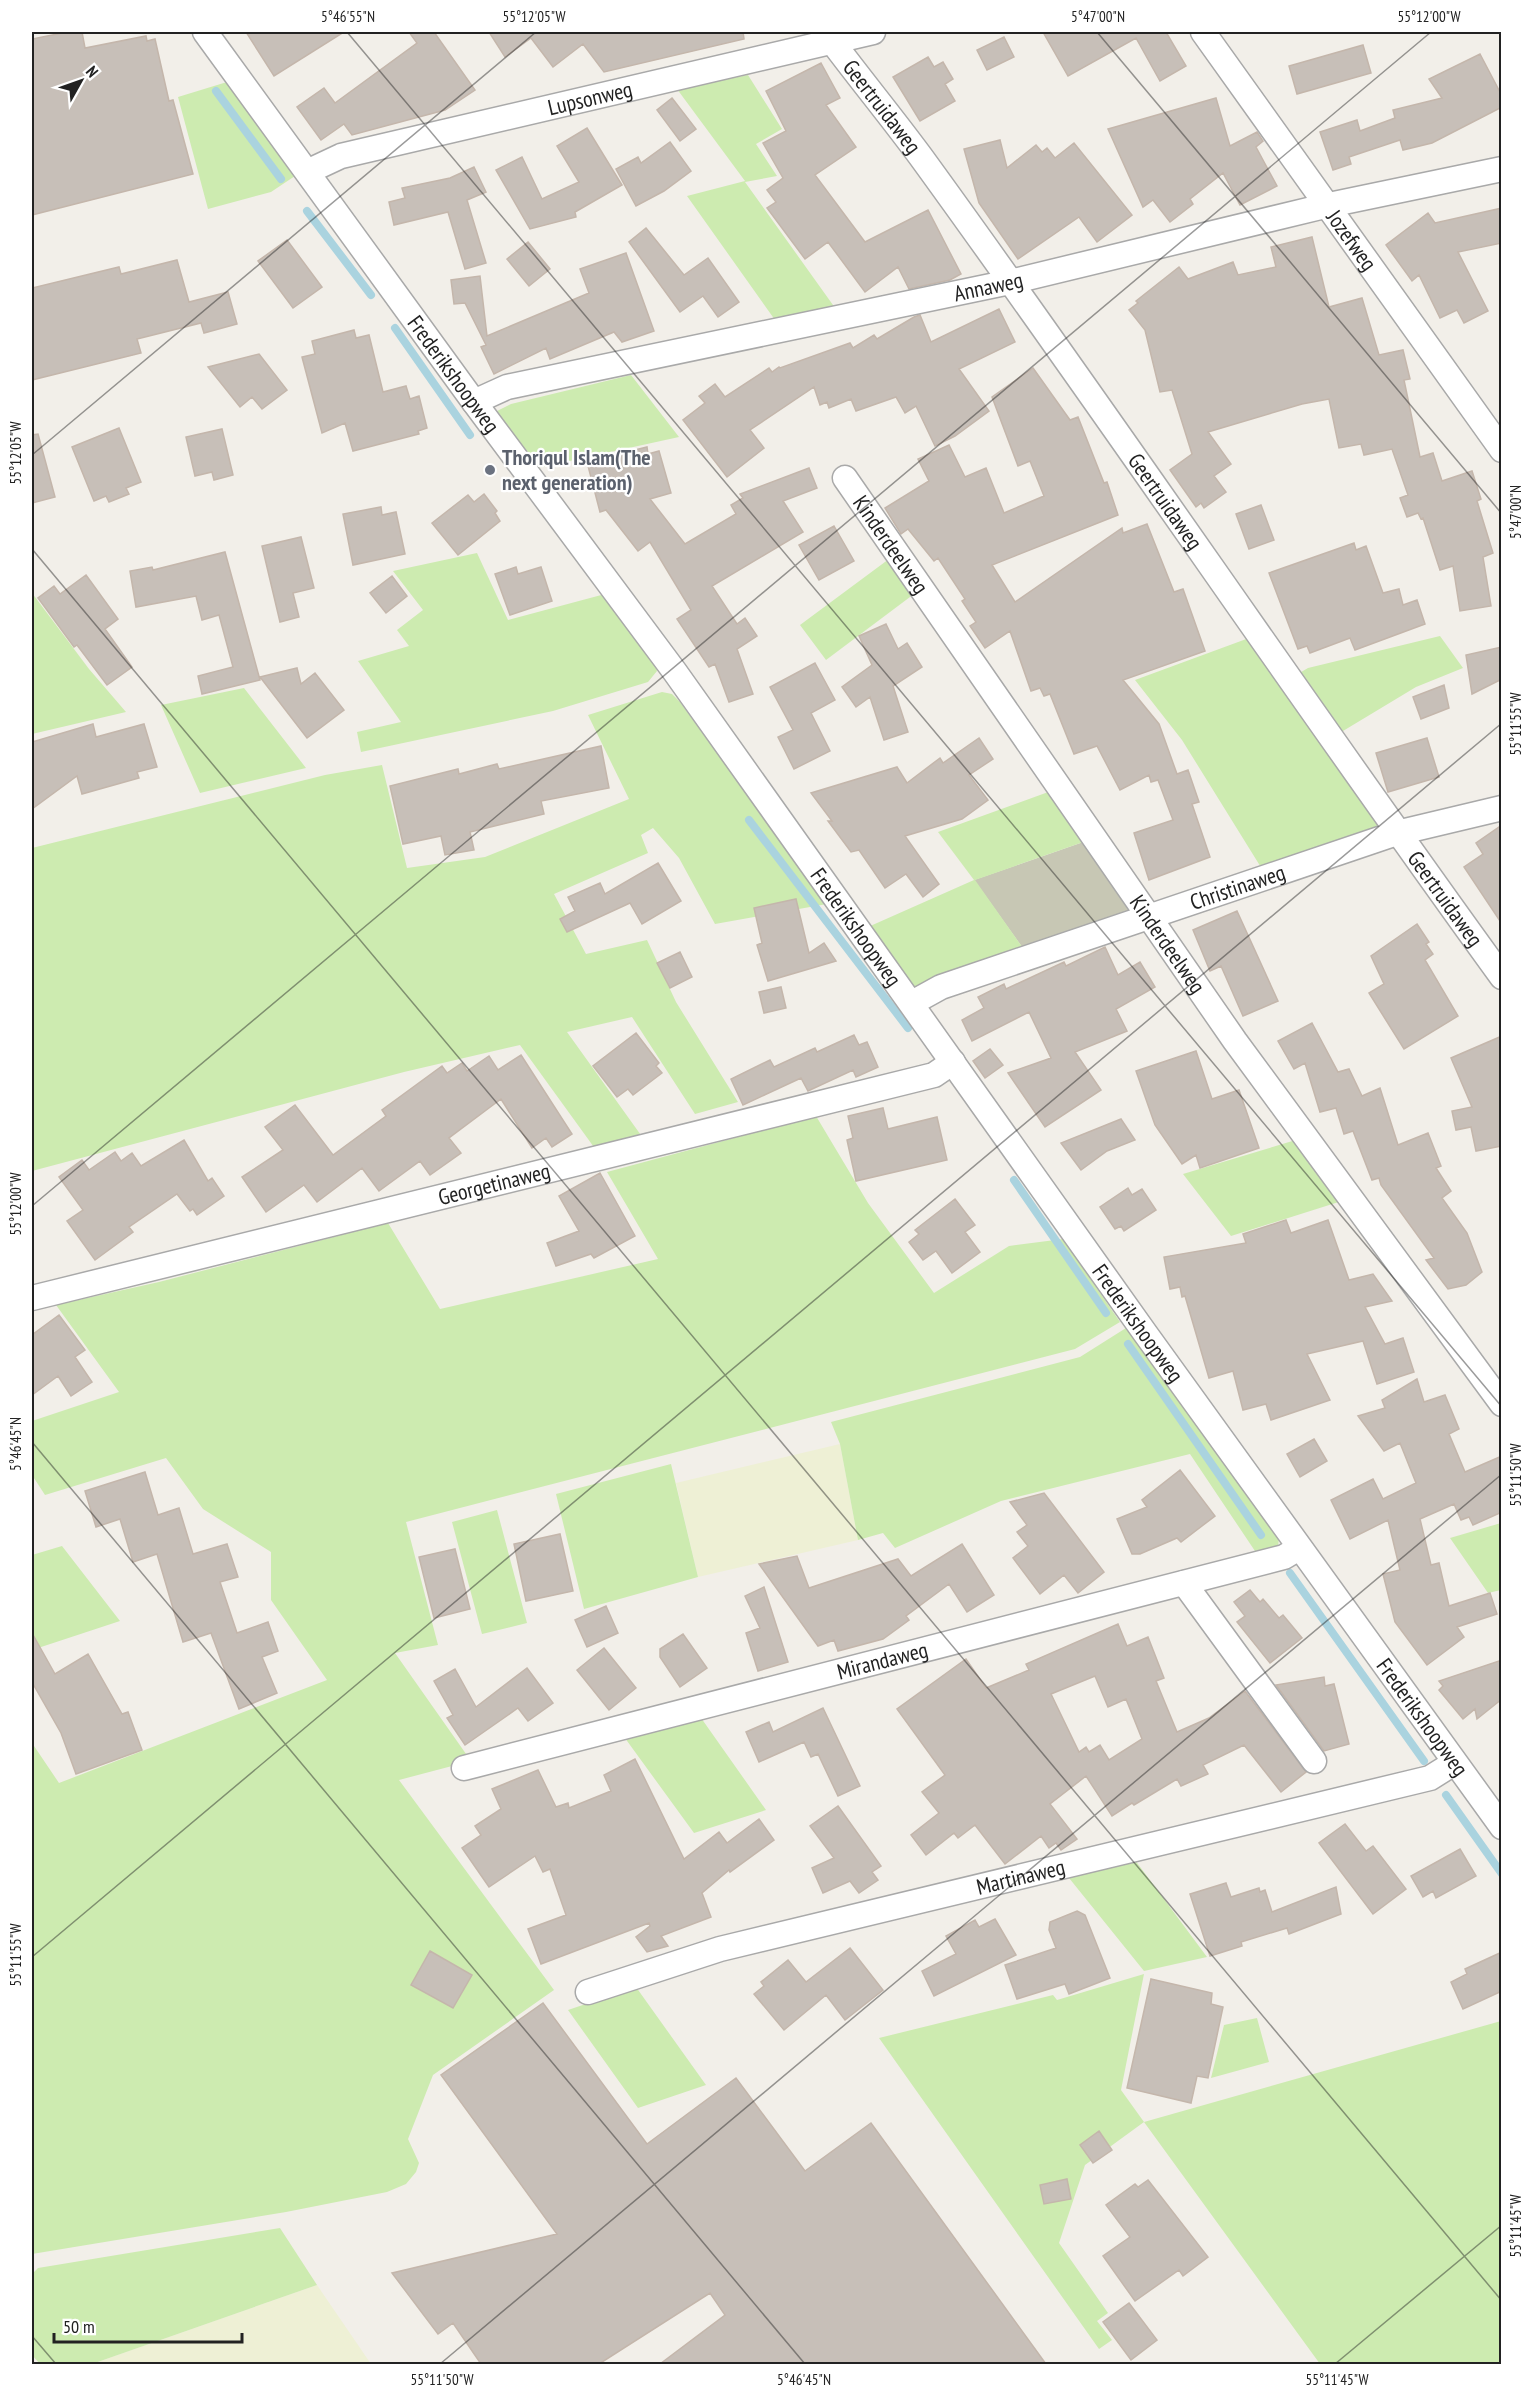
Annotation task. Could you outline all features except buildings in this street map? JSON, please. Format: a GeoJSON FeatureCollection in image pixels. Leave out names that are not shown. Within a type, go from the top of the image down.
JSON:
{"type":"FeatureCollection","features":[{"type":"Feature","properties":{"kind":"street","name":"Frederikshoopweg"},"geometry":{"type":"LineString","coordinates":[[205,32],[309,171],[474,402],[675,672],[1299,1548],[1502,1827]]}},
{"type":"Feature","properties":{"kind":"street","name":"Lupsonweg"},"geometry":{"type":"LineString","coordinates":[[309,171],[341,156],[829,36],[873,32]]}},
{"type":"Feature","properties":{"kind":"street","name":"Jozefweg"},"geometry":{"type":"LineString","coordinates":[[1203,32],[1329,205],[1502,450]]}},
{"type":"Feature","properties":{"kind":"street","name":"Geertruidaweg"},"geometry":{"type":"LineString","coordinates":[[829,36],[919,155],[1010,282],[1397,833],[1502,977]]}},
{"type":"Feature","properties":{"kind":"street","name":"Annaweg"},"geometry":{"type":"LineString","coordinates":[[474,402],[507,387],[1010,282],[1329,205],[1502,170]]}},
{"type":"Feature","properties":{"kind":"street","name":"Kinderdeelweg"},"geometry":{"type":"LineString","coordinates":[[845,478],[1235,1041],[1502,1404]]}},
{"type":"Feature","properties":{"kind":"street","name":"Christinaweg"},"geometry":{"type":"LineString","coordinates":[[912,1003],[941,987],[1397,833],[1502,808]]}},
{"type":"Feature","properties":{"kind":"street","name":"Georgetinaweg"},"geometry":{"type":"LineString","coordinates":[[32,1298],[934,1075],[952,1062]]}},
{"type":"Feature","properties":{"kind":"street","name":"Mirandaweg"},"geometry":{"type":"LineString","coordinates":[[464,1768],[1284,1557],[1299,1548]]}},
{"type":"Feature","properties":{"kind":"street"},"geometry":{"type":"LineString","coordinates":[[1184,1582],[1314,1761]]}},
{"type":"Feature","properties":{"kind":"street","name":"Martinaweg"},"geometry":{"type":"LineString","coordinates":[[588,1992],[720,1949],[1430,1778],[1454,1763]]}},
{"type":"Feature","properties":{"kind":"shaded area"},"geometry":{"type":"Polygon","coordinates":[[[1089,840],[1131,907],[1128,913],[1025,951],[974,880],[1089,840]]]}},
{"type":"Feature","properties":{"kind":"shaded area"},"geometry":{"type":"Polygon","coordinates":[[[840,1444],[858,1540],[698,1577],[676,1483],[840,1444]]]}},
{"type":"Feature","properties":{"kind":"shaded area"},"geometry":{"type":"Polygon","coordinates":[[[317,2285],[371,2364],[92,2364],[317,2285]]]}},
{"type":"Feature","properties":{"kind":"green space"},"geometry":{"type":"Polygon","coordinates":[[[748,75],[782,129],[756,144],[777,176],[745,182],[838,312],[780,327],[687,196],[745,181],[677,89],[748,75]]]}},
{"type":"Feature","properties":{"kind":"green space"},"geometry":{"type":"Polygon","coordinates":[[[227,82],[295,176],[271,192],[208,209],[178,97],[227,82]]]}},
{"type":"Feature","properties":{"kind":"green space"},"geometry":{"type":"Polygon","coordinates":[[[631,375],[679,437],[533,469],[495,416],[497,411],[511,404],[631,375]]]}},
{"type":"Feature","properties":{"kind":"green space"},"geometry":{"type":"Polygon","coordinates":[[[477,553],[508,620],[605,594],[655,664],[657,671],[648,682],[553,711],[361,752],[357,732],[401,722],[358,661],[409,646],[397,630],[423,610],[393,571],[477,553]]]}},
{"type":"Feature","properties":{"kind":"green space"},"geometry":{"type":"Polygon","coordinates":[[[889,559],[914,594],[826,660],[800,625],[889,559]]]}},
{"type":"Feature","properties":{"kind":"green space"},"geometry":{"type":"Polygon","coordinates":[[[32,593],[89,669],[126,712],[32,734],[32,593]]]}},
{"type":"Feature","properties":{"kind":"green space"},"geometry":{"type":"Polygon","coordinates":[[[1440,636],[1463,668],[1416,687],[1338,734],[1296,675],[1308,668],[1440,636]]]}},
{"type":"Feature","properties":{"kind":"green space"},"geometry":{"type":"Polygon","coordinates":[[[1249,638],[1378,822],[1378,830],[1262,869],[1182,740],[1135,680],[1249,638]]]}},
{"type":"Feature","properties":{"kind":"green space"},"geometry":{"type":"Polygon","coordinates":[[[244,688],[306,768],[200,793],[161,705],[244,688]]]}},
{"type":"Feature","properties":{"kind":"green space"},"geometry":{"type":"Polygon","coordinates":[[[662,692],[672,694],[680,702],[827,904],[715,924],[679,858],[653,828],[641,835],[648,853],[554,894],[586,954],[647,940],[676,1002],[738,1102],[695,1114],[632,1017],[567,1032],[643,1138],[596,1150],[520,1045],[404,1072],[32,1171],[32,848],[325,775],[382,765],[407,868],[485,857],[629,799],[588,715],[662,692]]]}},
{"type":"Feature","properties":{"kind":"green space"},"geometry":{"type":"Polygon","coordinates":[[[1051,791],[1089,840],[975,880],[1025,951],[922,989],[914,988],[868,927],[974,880],[938,832],[1051,791]]]}},
{"type":"Feature","properties":{"kind":"green space"},"geometry":{"type":"Polygon","coordinates":[[[816,1116],[868,1203],[934,1293],[1009,1246],[1063,1239],[1120,1322],[1075,1349],[406,1522],[438,1645],[395,1653],[471,1761],[399,1780],[554,1990],[433,2075],[408,2139],[419,2163],[416,2172],[406,2184],[387,2192],[286,2212],[32,2254],[32,1743],[59,1783],[327,1680],[271,1600],[271,1552],[203,1509],[166,1458],[45,1495],[32,1475],[32,1421],[119,1392],[56,1305],[159,1282],[388,1223],[440,1309],[658,1259],[607,1172],[816,1116]]]}},
{"type":"Feature","properties":{"kind":"green space"},"geometry":{"type":"Polygon","coordinates":[[[1299,1139],[1345,1200],[1231,1236],[1183,1174],[1299,1139]]]}},
{"type":"Feature","properties":{"kind":"green space"},"geometry":{"type":"Polygon","coordinates":[[[1126,1328],[1279,1537],[1278,1548],[1259,1557],[1190,1454],[1001,1501],[895,1548],[883,1533],[858,1540],[840,1444],[831,1422],[1080,1357],[1126,1328]]]}},
{"type":"Feature","properties":{"kind":"green space"},"geometry":{"type":"Polygon","coordinates":[[[671,1464],[698,1577],[584,1609],[556,1494],[671,1464]]]}},
{"type":"Feature","properties":{"kind":"green space"},"geometry":{"type":"Polygon","coordinates":[[[497,1510],[527,1623],[482,1634],[452,1522],[497,1510]]]}},
{"type":"Feature","properties":{"kind":"green space"},"geometry":{"type":"Polygon","coordinates":[[[1501,1523],[1501,1590],[1488,1593],[1450,1538],[1501,1523]]]}},
{"type":"Feature","properties":{"kind":"green space"},"geometry":{"type":"Polygon","coordinates":[[[62,1546],[120,1621],[32,1650],[32,1555],[62,1546]]]}},
{"type":"Feature","properties":{"kind":"green space"},"geometry":{"type":"Polygon","coordinates":[[[699,1715],[766,1810],[694,1833],[622,1734],[699,1715]]]}},
{"type":"Feature","properties":{"kind":"green space"},"geometry":{"type":"Polygon","coordinates":[[[1132,1856],[1207,1957],[1144,1971],[1065,1873],[1132,1856]]]}},
{"type":"Feature","properties":{"kind":"green space"},"geometry":{"type":"Polygon","coordinates":[[[1144,1974],[1121,2090],[1144,2122],[1085,2165],[1059,2243],[1108,2313],[1097,2321],[1112,2340],[1099,2349],[879,2038],[1053,1995],[1057,2000],[1144,1974]]]}},
{"type":"Feature","properties":{"kind":"green space"},"geometry":{"type":"Polygon","coordinates":[[[636,1987],[706,2085],[638,2108],[568,2010],[636,1987]]]}},
{"type":"Feature","properties":{"kind":"green space"},"geometry":{"type":"Polygon","coordinates":[[[1257,2018],[1269,2062],[1211,2078],[1224,2025],[1257,2018]]]}},
{"type":"Feature","properties":{"kind":"green space"},"geometry":{"type":"Polygon","coordinates":[[[1501,2021],[1501,2364],[1320,2364],[1144,2122],[1501,2021]]]}},
{"type":"Feature","properties":{"kind":"green space"},"geometry":{"type":"Polygon","coordinates":[[[280,2228],[317,2285],[92,2364],[40,2364],[32,2355],[32,2274],[38,2268],[280,2228]]]}},
{"type":"Feature","properties":{"kind":"waterway"},"geometry":{"type":"LineString","coordinates":[[216,91],[281,179]]}},
{"type":"Feature","properties":{"kind":"waterway"},"geometry":{"type":"LineString","coordinates":[[307,211],[371,295]]}},
{"type":"Feature","properties":{"kind":"waterway"},"geometry":{"type":"LineString","coordinates":[[395,328],[470,435]]}},
{"type":"Feature","properties":{"kind":"waterway"},"geometry":{"type":"LineString","coordinates":[[749,820],[908,1028]]}},
{"type":"Feature","properties":{"kind":"waterway"},"geometry":{"type":"LineString","coordinates":[[1014,1180],[1106,1313]]}},
{"type":"Feature","properties":{"kind":"waterway"},"geometry":{"type":"LineString","coordinates":[[1128,1344],[1261,1535]]}},
{"type":"Feature","properties":{"kind":"waterway"},"geometry":{"type":"LineString","coordinates":[[1290,1573],[1424,1761]]}},
{"type":"Feature","properties":{"kind":"waterway"},"geometry":{"type":"LineString","coordinates":[[1446,1795],[1502,1874]]}},
{"type":"Feature","properties":{"kind":"place","name":"Thoriqul Islam(The next generation)"},"geometry":{"type":"Point","coordinates":[490,470]}}]}
